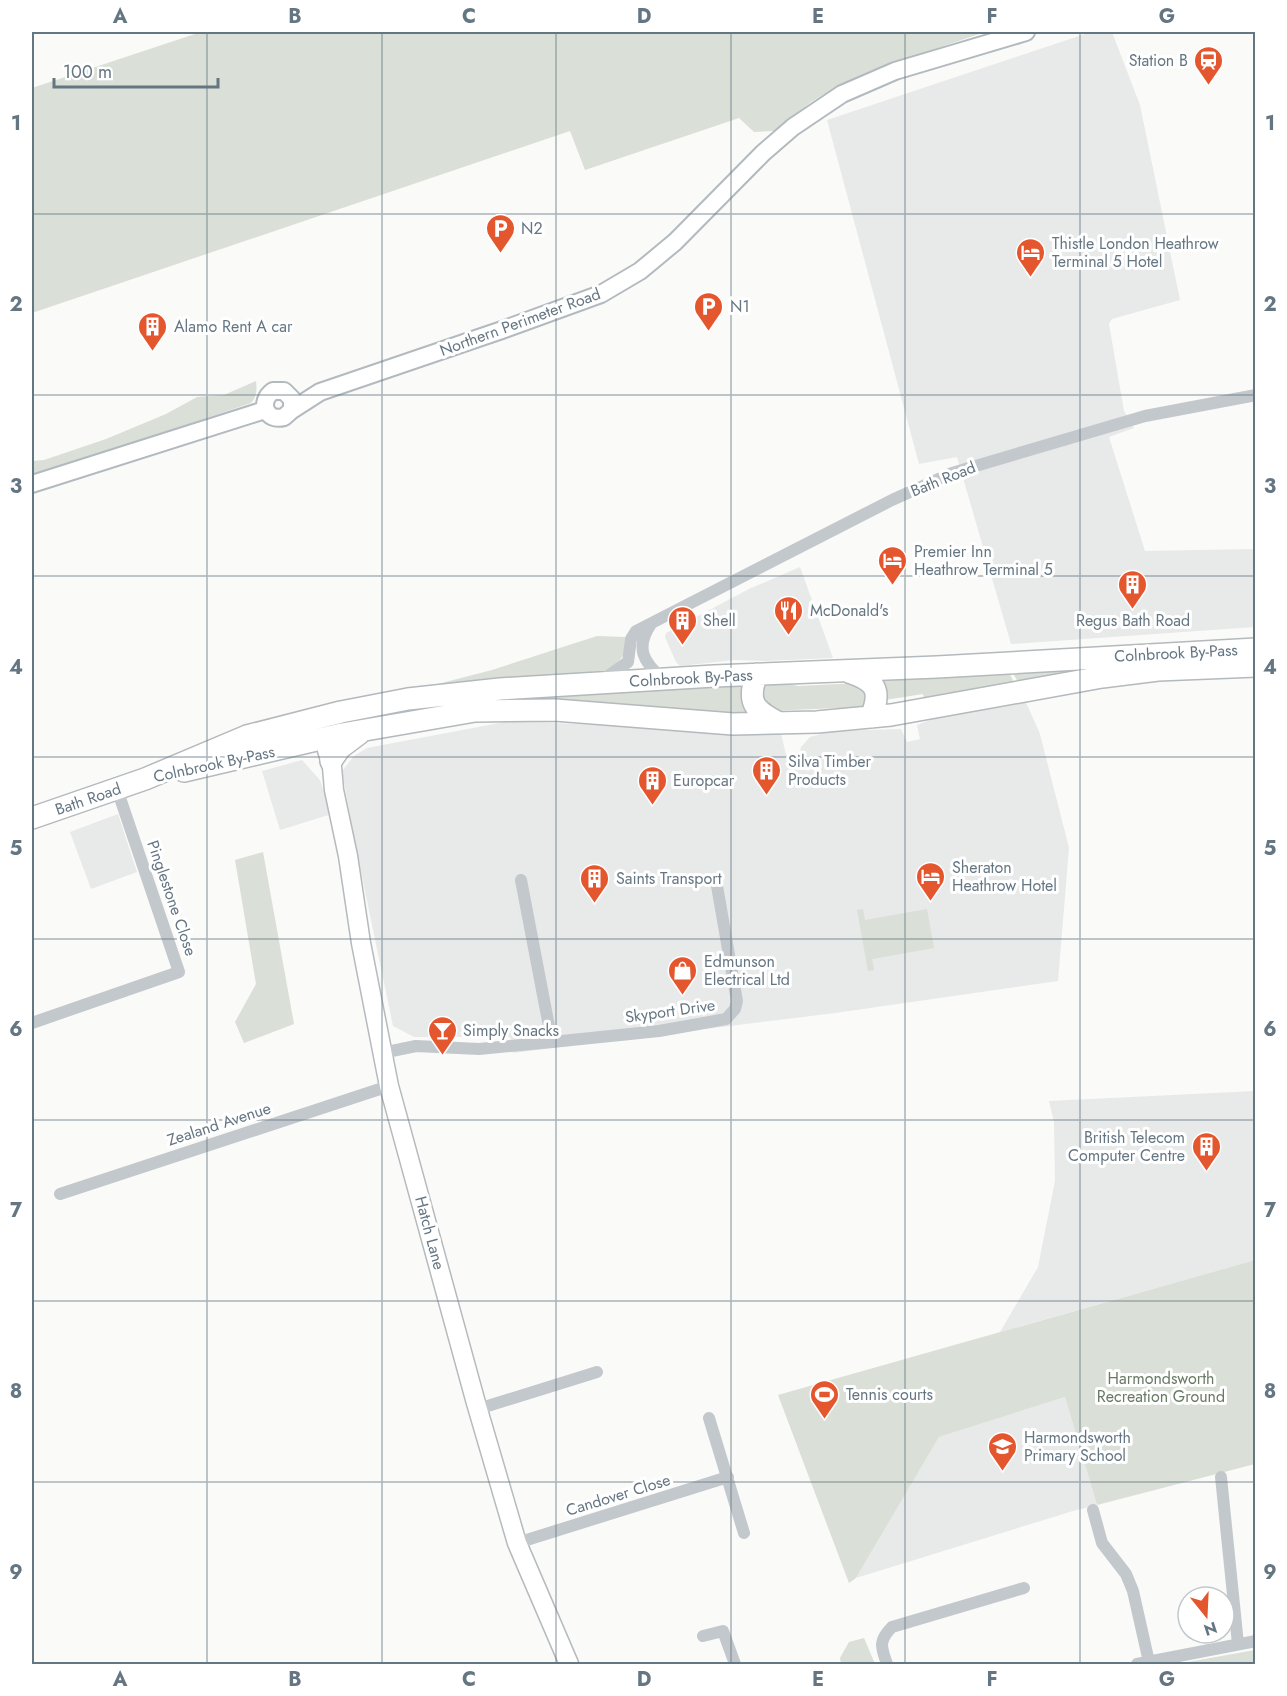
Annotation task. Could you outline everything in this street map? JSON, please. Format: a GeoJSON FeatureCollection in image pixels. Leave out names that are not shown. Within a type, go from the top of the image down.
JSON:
{"type":"FeatureCollection","features":[{"type":"Feature","properties":{"kind":"highway","name":"Colnbrook By-Pass"},"geometry":{"type":"LineString","coordinates":[[145,779],[232,741],[313,719],[408,699],[500,689],[663,679],[937,667],[1256,649]]}},
{"type":"Feature","properties":{"kind":"highway","name":"Colnbrook By-Pass"},"geometry":{"type":"LineString","coordinates":[[145,779],[222,764],[365,730],[475,711],[555,710],[733,724],[779,723],[871,717],[1102,677],[1158,670],[1256,666]]}},
{"type":"Feature","properties":{"kind":"highway"},"geometry":{"type":"LineString","coordinates":[[844,670],[866,678],[874,688],[878,698],[871,717]]}},
{"type":"Feature","properties":{"kind":"highway"},"geometry":{"type":"LineString","coordinates":[[757,674],[752,688],[754,705],[762,714],[779,723]]}},
{"type":"Feature","properties":{"kind":"highway"},"geometry":{"type":"LineString","coordinates":[[331,761],[346,742],[365,730]]}},
{"type":"Feature","properties":{"kind":"highway","name":"Bath Road"},"geometry":{"type":"LineString","coordinates":[[32,818],[145,779]]}},
{"type":"Feature","properties":{"kind":"main road","name":"Hatch Lane"},"geometry":{"type":"LineString","coordinates":[[313,719],[318,740],[331,761],[361,943],[389,1086],[517,1543],[569,1665]]}},
{"type":"Feature","properties":{"kind":"main road","name":"Hatch Lane"},"geometry":{"type":"LineString","coordinates":[[318,740],[316,755],[334,790]]}},
{"type":"Feature","properties":{"kind":"street","name":"Northern Perimeter Road"},"geometry":{"type":"LineString","coordinates":[[290,402],[601,294],[640,271],[675,242],[741,175],[793,127],[842,94],[895,71],[1026,32]]}},
{"type":"Feature","properties":{"kind":"street"},"geometry":{"type":"LineString","coordinates":[[278,390],[290,402],[289,414],[279,419],[268,415],[265,410],[264,405],[268,394],[278,390]]}},
{"type":"Feature","properties":{"kind":"street","name":"Bath Road"},"geometry":{"type":"LineString","coordinates":[[595,684],[626,665],[629,660],[632,636],[636,631],[941,477],[1145,416],[1256,395]]}},
{"type":"Feature","properties":{"kind":"street"},"geometry":{"type":"LineString","coordinates":[[32,484],[265,410]]}},
{"type":"Feature","properties":{"kind":"street"},"geometry":{"type":"LineString","coordinates":[[652,623],[643,640],[643,655],[648,665],[663,679]]}},
{"type":"Feature","properties":{"kind":"street","name":"Pinglestone Close"},"geometry":{"type":"LineString","coordinates":[[32,1023],[180,972],[117,789]]}},
{"type":"Feature","properties":{"kind":"street"},"geometry":{"type":"LineString","coordinates":[[521,880],[552,1042]]}},
{"type":"Feature","properties":{"kind":"street","name":"Skyport Drive"},"geometry":{"type":"LineString","coordinates":[[382,1053],[417,1046],[479,1049],[552,1042],[659,1031],[726,1019],[735,1009],[737,1001],[717,886]]}},
{"type":"Feature","properties":{"kind":"street","name":"Zealand Avenue"},"geometry":{"type":"LineString","coordinates":[[60,1194],[389,1086]]}},
{"type":"Feature","properties":{"kind":"street"},"geometry":{"type":"LineString","coordinates":[[478,1409],[597,1372]]}},
{"type":"Feature","properties":{"kind":"street"},"geometry":{"type":"LineString","coordinates":[[710,1418],[744,1533]]}},
{"type":"Feature","properties":{"kind":"street","name":"Candover Close"},"geometry":{"type":"LineString","coordinates":[[517,1543],[728,1477]]}},
{"type":"Feature","properties":{"kind":"street"},"geometry":{"type":"LineString","coordinates":[[1221,1477],[1238,1644]]}},
{"type":"Feature","properties":{"kind":"street"},"geometry":{"type":"LineString","coordinates":[[1093,1510],[1102,1543],[1126,1574],[1132,1591],[1143,1663],[1256,1641]]}},
{"type":"Feature","properties":{"kind":"street"},"geometry":{"type":"LineString","coordinates":[[886,1665],[881,1647],[883,1637],[892,1627],[1024,1588]]}},
{"type":"Feature","properties":{"kind":"street"},"geometry":{"type":"LineString","coordinates":[[703,1636],[723,1630],[735,1665]]}},
{"type":"Feature","properties":{"kind":"shaded area"},"geometry":{"type":"Polygon","coordinates":[[[1091,32],[1112,32],[1140,105],[1180,300],[1112,319],[1109,324],[1124,411],[1134,428],[1109,437],[1145,551],[1255,549],[1255,627],[1011,644],[957,457],[919,464],[827,120],[1091,32]]]}},
{"type":"Feature","properties":{"kind":"shaded area"},"geometry":{"type":"Polygon","coordinates":[[[800,567],[833,658],[735,660],[680,666],[676,662],[665,637],[666,633],[749,589],[800,567]]]}},
{"type":"Feature","properties":{"kind":"shaded area"},"geometry":{"type":"Polygon","coordinates":[[[1025,700],[1040,734],[1069,848],[1058,981],[835,1013],[513,1053],[510,1037],[414,1037],[393,1026],[342,771],[354,756],[367,748],[510,721],[781,733],[786,755],[800,752],[801,747],[810,737],[831,731],[901,729],[907,742],[920,739],[917,725],[944,715],[1025,700]]]}},
{"type":"Feature","properties":{"kind":"shaded area"},"geometry":{"type":"Polygon","coordinates":[[[302,760],[320,780],[332,814],[280,830],[262,771],[302,760]]]}},
{"type":"Feature","properties":{"kind":"shaded area"},"geometry":{"type":"Polygon","coordinates":[[[118,814],[137,872],[91,889],[70,832],[118,814]]]}},
{"type":"Feature","properties":{"kind":"shaded area"},"geometry":{"type":"Polygon","coordinates":[[[1255,1091],[1255,1260],[1000,1332],[1038,1267],[1055,1181],[1054,1122],[1049,1101],[1255,1091]]]}},
{"type":"Feature","properties":{"kind":"shaded area","name":"Harmondsworth Primary School"},"geometry":{"type":"Polygon","coordinates":[[[1065,1397],[1097,1505],[856,1578],[939,1437],[1065,1397]]]}},
{"type":"Feature","properties":{"kind":"green space"},"geometry":{"type":"Polygon","coordinates":[[[201,32],[985,32],[876,69],[834,88],[811,102],[774,131],[754,132],[739,118],[585,170],[570,131],[32,313],[32,88],[201,32]]]}},
{"type":"Feature","properties":{"kind":"green space"},"geometry":{"type":"Polygon","coordinates":[[[256,381],[256,393],[251,403],[32,477],[32,461],[44,460],[106,439],[166,414],[197,397],[224,395],[256,381]]]}},
{"type":"Feature","properties":{"kind":"green space"},"geometry":{"type":"Polygon","coordinates":[[[597,636],[625,637],[622,657],[607,670],[399,694],[492,670],[597,636]]]}},
{"type":"Feature","properties":{"kind":"green space"},"geometry":{"type":"Polygon","coordinates":[[[1222,657],[1019,684],[1013,673],[1222,657]]]}},
{"type":"Feature","properties":{"kind":"green space"},"geometry":{"type":"Polygon","coordinates":[[[1007,669],[1015,684],[925,703],[923,694],[885,700],[874,676],[1007,669]]]}},
{"type":"Feature","properties":{"kind":"green space"},"geometry":{"type":"Polygon","coordinates":[[[775,681],[798,686],[860,683],[872,704],[856,713],[839,708],[768,711],[759,685],[775,681]]]}},
{"type":"Feature","properties":{"kind":"green space"},"geometry":{"type":"Polygon","coordinates":[[[746,682],[751,714],[430,708],[325,728],[326,725],[448,700],[746,682]]]}},
{"type":"Feature","properties":{"kind":"green space"},"geometry":{"type":"Polygon","coordinates":[[[263,852],[294,1024],[244,1043],[235,1022],[256,984],[235,860],[263,852]]]}},
{"type":"Feature","properties":{"kind":"green space"},"geometry":{"type":"Polygon","coordinates":[[[863,909],[865,920],[927,909],[934,948],[872,959],[874,970],[868,971],[857,910],[863,909]]]}},
{"type":"Feature","properties":{"kind":"green space","name":"Harmondsworth Recreation Ground"},"geometry":{"type":"Polygon","coordinates":[[[1255,1260],[1255,1464],[1097,1505],[1065,1397],[939,1437],[856,1578],[849,1583],[778,1395],[1255,1260]]]}},
{"type":"Feature","properties":{"kind":"green space"},"geometry":{"type":"Polygon","coordinates":[[[864,1638],[875,1664],[841,1664],[840,1658],[849,1642],[864,1638]]]}},
{"type":"Feature","properties":{"kind":"green space"},"geometry":{"type":"Polygon","coordinates":[[[1255,1650],[1255,1664],[1177,1664],[1255,1650]]]}},
{"type":"Feature","properties":{"kind":"place","name":"Station B"},"geometry":{"type":"Point","coordinates":[1209,86]}},
{"type":"Feature","properties":{"kind":"place","name":"N2"},"geometry":{"type":"Point","coordinates":[500,254]}},
{"type":"Feature","properties":{"kind":"place","name":"Thistle London Heathrow Terminal 5 Hotel"},"geometry":{"type":"Point","coordinates":[1031,278]}},
{"type":"Feature","properties":{"kind":"place","name":"N1"},"geometry":{"type":"Point","coordinates":[709,332]}},
{"type":"Feature","properties":{"kind":"place","name":"Alamo Rent A car"},"geometry":{"type":"Point","coordinates":[153,352]}},
{"type":"Feature","properties":{"kind":"place","name":"Premier Inn Heathrow Terminal 5"},"geometry":{"type":"Point","coordinates":[893,586]}},
{"type":"Feature","properties":{"kind":"place","name":"Regus Bath Road"},"geometry":{"type":"Point","coordinates":[1133,610]}},
{"type":"Feature","properties":{"kind":"place","name":"McDonald's"},"geometry":{"type":"Point","coordinates":[789,636]}},
{"type":"Feature","properties":{"kind":"place","name":"Shell"},"geometry":{"type":"Point","coordinates":[682,646]}},
{"type":"Feature","properties":{"kind":"place","name":"Silva Timber Products"},"geometry":{"type":"Point","coordinates":[767,796]}},
{"type":"Feature","properties":{"kind":"place","name":"Europcar"},"geometry":{"type":"Point","coordinates":[652,806]}},
{"type":"Feature","properties":{"kind":"place","name":"Sheraton Heathrow Hotel"},"geometry":{"type":"Point","coordinates":[931,902]}},
{"type":"Feature","properties":{"kind":"place","name":"Saints Transport"},"geometry":{"type":"Point","coordinates":[595,904]}},
{"type":"Feature","properties":{"kind":"place","name":"Edmunson Electrical Ltd"},"geometry":{"type":"Point","coordinates":[683,996]}},
{"type":"Feature","properties":{"kind":"place","name":"Simply Snacks"},"geometry":{"type":"Point","coordinates":[442,1056]}},
{"type":"Feature","properties":{"kind":"place","name":"British Telecom Computer Centre"},"geometry":{"type":"Point","coordinates":[1206,1172]}},
{"type":"Feature","properties":{"kind":"place","name":"Tennis courts"},"geometry":{"type":"Point","coordinates":[825,1420]}},
{"type":"Feature","properties":{"kind":"place","name":"Harmondsworth Primary School"},"geometry":{"type":"Point","coordinates":[1003,1472]}}]}
